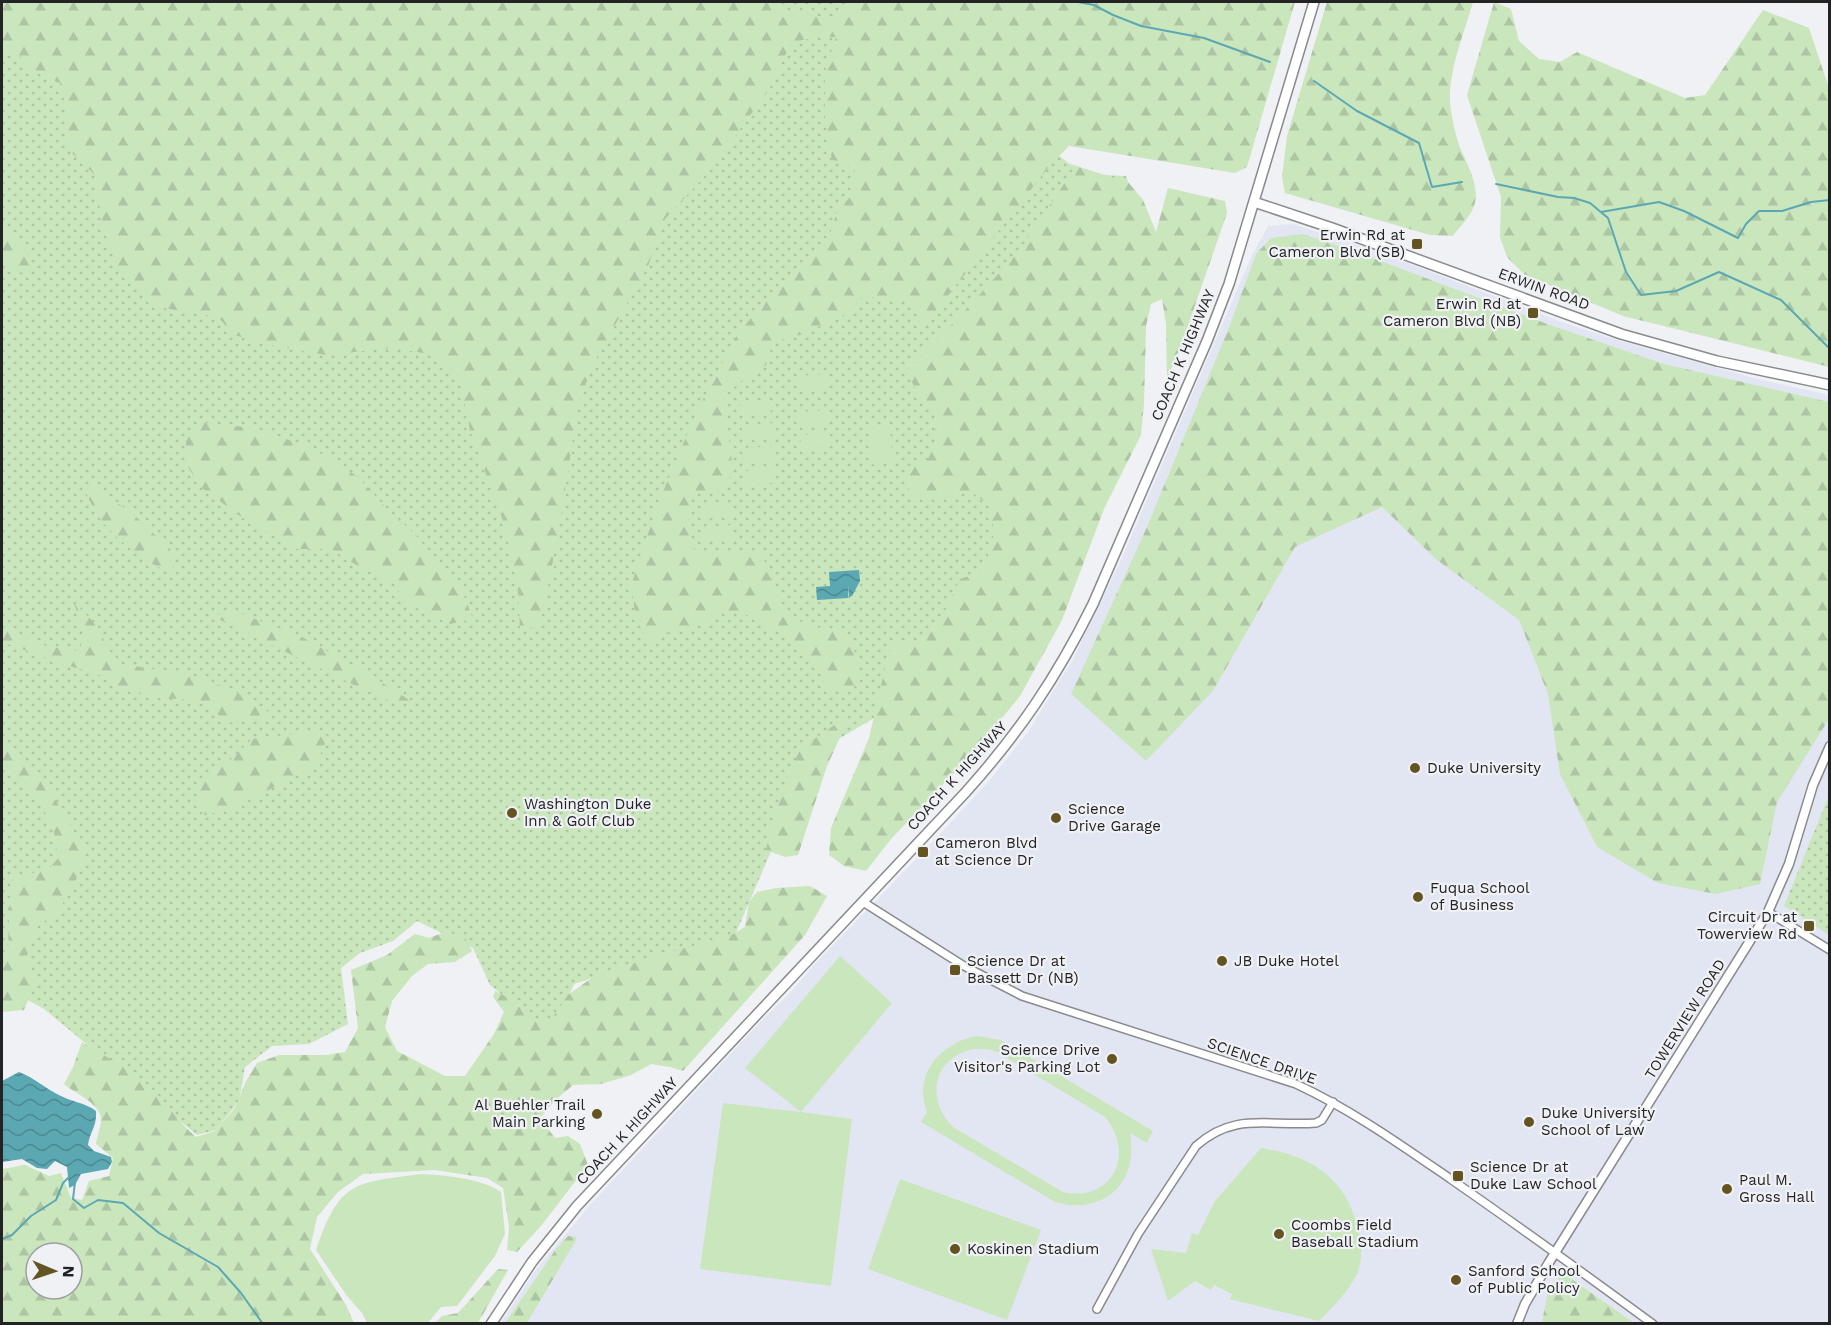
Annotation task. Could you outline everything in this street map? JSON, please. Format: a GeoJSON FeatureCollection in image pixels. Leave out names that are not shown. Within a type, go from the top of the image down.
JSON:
{"type":"FeatureCollection","features":[{"type":"Feature","properties":{"kind":"main road","name":"COACH K HIGHWAY"},"geometry":{"type":"LineString","coordinates":[[491,1323],[538,1253],[577,1206],[996,759],[1040,700],[1093,604],[1207,341],[1229,284],[1314,2]]}},
{"type":"Feature","properties":{"kind":"main road","name":"ERWIN ROAD"},"geometry":{"type":"LineString","coordinates":[[1254,201],[1621,334],[1717,361],[1830,385]]}},
{"type":"Feature","properties":{"kind":"street","name":"TOWERVIEW ROAD"},"geometry":{"type":"LineString","coordinates":[[1517,1323],[1525,1304],[1555,1253],[1768,912],[1789,864],[1813,785],[1830,746]]}},
{"type":"Feature","properties":{"kind":"street","name":"SCIENCE DRIVE"},"geometry":{"type":"LineString","coordinates":[[863,902],[964,966],[1022,996],[1296,1084],[1333,1102],[1366,1121],[1653,1323]]}},
{"type":"Feature","properties":{"kind":"street"},"geometry":{"type":"LineString","coordinates":[[1768,912],[1830,950]]}},
{"type":"Feature","properties":{"kind":"street"},"geometry":{"type":"LineString","coordinates":[[1097,1309],[1138,1234],[1196,1146],[1206,1137],[1232,1125],[1267,1121],[1316,1123],[1322,1120],[1333,1102]]}},
{"type":"Feature","properties":{"kind":"shaded area","name":"Duke University"},"geometry":{"type":"Polygon","coordinates":[[[1293,224],[1381,253],[1567,324],[1623,342],[1754,378],[1829,395],[1829,1323],[500,1324],[538,1267],[590,1205],[762,1020],[940,834],[989,781],[1028,732],[1072,661],[1121,560],[1252,255],[1268,226],[1293,224]]]}},
{"type":"Feature","properties":{"kind":"green space"},"geometry":{"type":"Polygon","coordinates":[[[2,2],[889,2],[1003,110],[1068,163],[1103,175],[1126,176],[1138,210],[1043,534],[898,704],[813,754],[732,942],[666,953],[574,984],[551,1038],[490,985],[473,948],[417,921],[393,941],[360,953],[341,968],[348,1024],[309,1044],[272,1046],[245,1067],[239,1101],[216,1130],[197,1135],[44,1009],[2,986],[2,2]]]}},
{"type":"Feature","properties":{"kind":"green space"},"geometry":{"type":"Polygon","coordinates":[[[2,2],[773,2],[783,10],[830,18],[851,2],[1295,2],[1247,167],[1235,173],[1069,146],[1051,164],[922,329],[917,310],[901,299],[862,297],[846,314],[803,334],[773,342],[766,365],[745,378],[724,396],[733,472],[722,489],[694,495],[687,513],[694,550],[703,554],[762,554],[786,616],[815,627],[842,631],[854,648],[860,681],[850,691],[829,691],[821,675],[783,635],[745,614],[725,611],[700,625],[672,631],[649,643],[636,618],[631,586],[657,506],[697,411],[737,335],[776,288],[828,241],[837,211],[853,194],[855,168],[832,160],[825,117],[825,71],[836,37],[816,37],[791,43],[771,86],[714,166],[665,219],[648,266],[592,366],[578,406],[545,603],[538,626],[520,630],[518,590],[505,526],[470,430],[459,376],[436,355],[392,348],[326,355],[275,346],[234,335],[218,317],[151,306],[117,265],[102,225],[95,175],[73,154],[65,136],[65,103],[60,83],[31,70],[19,55],[2,52],[2,2]]]}},
{"type":"Feature","properties":{"kind":"green space"},"geometry":{"type":"Polygon","coordinates":[[[1327,2],[1473,2],[1456,57],[1450,98],[1455,132],[1472,175],[1476,198],[1470,214],[1453,236],[1430,235],[1285,193],[1282,177],[1287,136],[1327,2]]]}},
{"type":"Feature","properties":{"kind":"green space"},"geometry":{"type":"Polygon","coordinates":[[[1494,2],[1511,9],[1519,41],[1539,59],[1560,62],[1577,52],[1685,98],[1705,95],[1763,10],[1809,28],[1829,88],[1829,367],[1623,316],[1525,275],[1507,257],[1500,237],[1501,197],[1467,95],[1494,2]]]}},
{"type":"Feature","properties":{"kind":"green space"},"geometry":{"type":"Polygon","coordinates":[[[1076,166],[1128,182],[1143,200],[1156,232],[1168,188],[1225,201],[1227,213],[1182,343],[1167,379],[1166,324],[1162,299],[1151,304],[1146,326],[1141,435],[1104,509],[1062,620],[1020,696],[975,751],[891,839],[866,871],[844,866],[829,855],[831,828],[869,738],[893,642],[917,642],[944,612],[960,579],[984,571],[994,533],[990,505],[971,492],[935,500],[911,495],[905,480],[908,466],[927,461],[935,444],[936,414],[918,396],[907,370],[1019,251],[1076,166]]]}},
{"type":"Feature","properties":{"kind":"green space"},"geometry":{"type":"Polygon","coordinates":[[[2,227],[9,230],[29,256],[30,272],[13,273],[2,257],[2,227]]]}},
{"type":"Feature","properties":{"kind":"green space"},"geometry":{"type":"Polygon","coordinates":[[[1303,234],[1550,325],[1664,364],[1829,402],[1829,719],[1777,802],[1760,884],[1716,894],[1658,883],[1597,847],[1560,774],[1548,694],[1519,620],[1437,560],[1382,507],[1295,547],[1213,691],[1146,761],[1071,694],[1147,527],[1230,325],[1256,254],[1271,238],[1303,234]]]}},
{"type":"Feature","properties":{"kind":"green space"},"geometry":{"type":"Polygon","coordinates":[[[826,374],[827,388],[797,390],[796,376],[826,374]]]}},
{"type":"Feature","properties":{"kind":"green space"},"geometry":{"type":"Polygon","coordinates":[[[770,400],[771,414],[741,416],[740,402],[770,400]]]}},
{"type":"Feature","properties":{"kind":"green space"},"geometry":{"type":"Polygon","coordinates":[[[829,410],[829,424],[799,426],[798,412],[829,410]]]}},
{"type":"Feature","properties":{"kind":"green space"},"geometry":{"type":"Polygon","coordinates":[[[201,422],[253,428],[310,447],[357,476],[389,511],[413,532],[463,593],[473,619],[450,624],[404,602],[395,584],[361,568],[331,549],[296,549],[240,516],[202,488],[186,464],[186,438],[201,422]]]}},
{"type":"Feature","properties":{"kind":"green space"},"geometry":{"type":"Polygon","coordinates":[[[772,423],[773,437],[742,439],[742,425],[772,423]]]}},
{"type":"Feature","properties":{"kind":"green space"},"geometry":{"type":"Polygon","coordinates":[[[890,427],[893,463],[873,465],[870,428],[890,427]]]}},
{"type":"Feature","properties":{"kind":"green space"},"geometry":{"type":"Polygon","coordinates":[[[830,433],[831,447],[801,449],[800,435],[830,433]]]}},
{"type":"Feature","properties":{"kind":"green space"},"geometry":{"type":"Polygon","coordinates":[[[773,446],[774,460],[744,462],[743,448],[773,446]]]}},
{"type":"Feature","properties":{"kind":"green space"},"geometry":{"type":"Polygon","coordinates":[[[775,469],[776,483],[746,485],[745,471],[775,469]]]}},
{"type":"Feature","properties":{"kind":"green space"},"geometry":{"type":"Polygon","coordinates":[[[94,487],[132,513],[175,554],[171,572],[151,563],[130,549],[103,523],[84,489],[94,487]]]}},
{"type":"Feature","properties":{"kind":"green space"},"geometry":{"type":"Polygon","coordinates":[[[731,503],[732,517],[702,519],[701,505],[731,503]]]}},
{"type":"Feature","properties":{"kind":"green space"},"geometry":{"type":"Polygon","coordinates":[[[732,525],[733,540],[703,542],[702,527],[732,525]]]}},
{"type":"Feature","properties":{"kind":"green space"},"geometry":{"type":"Polygon","coordinates":[[[73,601],[98,627],[108,649],[122,664],[184,674],[229,688],[270,713],[262,719],[226,723],[208,705],[181,699],[158,698],[126,690],[95,673],[2,643],[2,628],[47,646],[79,651],[82,632],[73,601]]]}},
{"type":"Feature","properties":{"kind":"green space"},"geometry":{"type":"Polygon","coordinates":[[[234,611],[300,636],[370,675],[414,703],[383,699],[212,616],[234,611]]]}},
{"type":"Feature","properties":{"kind":"green space"},"geometry":{"type":"Polygon","coordinates":[[[846,717],[842,733],[827,766],[798,855],[785,857],[766,850],[770,830],[800,749],[846,717]]]}},
{"type":"Feature","properties":{"kind":"green space"},"geometry":{"type":"Polygon","coordinates":[[[303,733],[327,735],[323,750],[311,768],[230,810],[203,815],[198,802],[201,780],[229,761],[252,739],[303,733]]]}},
{"type":"Feature","properties":{"kind":"green space"},"geometry":{"type":"Polygon","coordinates":[[[2,739],[18,752],[46,784],[84,849],[85,864],[69,889],[60,910],[37,927],[27,955],[35,983],[24,1010],[2,1012],[2,965],[8,954],[10,884],[13,877],[47,870],[58,859],[53,826],[29,786],[2,760],[2,739]]]}},
{"type":"Feature","properties":{"kind":"green space"},"geometry":{"type":"Polygon","coordinates":[[[1829,795],[1829,935],[1784,906],[1829,795]]]}},
{"type":"Feature","properties":{"kind":"green space"},"geometry":{"type":"Polygon","coordinates":[[[810,886],[827,896],[805,935],[683,1071],[651,1064],[631,1075],[601,1084],[573,1085],[553,1102],[540,1118],[555,1138],[568,1136],[580,1144],[588,1165],[541,1226],[517,1252],[507,1250],[509,1227],[503,1188],[487,1178],[435,1170],[363,1174],[338,1192],[317,1217],[310,1249],[346,1305],[354,1323],[2,1323],[2,1169],[25,1165],[49,1176],[61,1173],[71,1198],[82,1200],[89,1181],[109,1176],[113,1158],[96,1144],[101,1123],[100,1114],[92,1104],[64,1084],[82,1042],[144,1082],[196,1137],[215,1131],[235,1108],[246,1081],[257,1063],[279,1055],[326,1055],[345,1052],[358,1028],[351,970],[387,955],[415,934],[429,938],[445,932],[464,936],[472,951],[455,962],[428,964],[412,976],[392,1001],[385,1027],[397,1051],[445,1076],[465,1076],[494,1034],[504,1012],[493,997],[495,991],[509,998],[536,1019],[550,1021],[568,995],[593,977],[658,955],[730,936],[745,927],[749,902],[757,892],[776,888],[810,886]]]}},
{"type":"Feature","properties":{"kind":"green space"},"geometry":{"type":"Polygon","coordinates":[[[840,956],[892,1003],[801,1112],[745,1068],[840,956]]]}},
{"type":"Feature","properties":{"kind":"green space"},"geometry":{"type":"Polygon","coordinates":[[[977,1036],[1001,1040],[1153,1131],[1147,1143],[1130,1133],[1129,1167],[1114,1192],[1103,1200],[1089,1204],[1073,1205],[1055,1202],[921,1122],[927,1112],[923,1098],[923,1085],[927,1073],[941,1053],[964,1039],[977,1036]],[[973,1049],[960,1054],[949,1061],[942,1070],[936,1092],[944,1116],[953,1127],[1063,1192],[1080,1193],[1095,1190],[1106,1183],[1114,1172],[1118,1160],[1118,1146],[1114,1131],[1105,1117],[997,1052],[988,1049],[973,1049]]]}},
{"type":"Feature","properties":{"kind":"green space"},"geometry":{"type":"Polygon","coordinates":[[[723,1103],[852,1119],[831,1286],[700,1269],[723,1103]]]}},
{"type":"Feature","properties":{"kind":"green space","name":"Coombs Field Baseball Stadium"},"geometry":{"type":"Polygon","coordinates":[[[1261,1148],[1310,1163],[1335,1182],[1352,1210],[1360,1239],[1359,1269],[1345,1293],[1319,1321],[1230,1299],[1232,1294],[1214,1285],[1211,1290],[1195,1281],[1168,1301],[1151,1249],[1186,1253],[1192,1233],[1198,1235],[1215,1201],[1261,1148]]]}},
{"type":"Feature","properties":{"kind":"green space"},"geometry":{"type":"Polygon","coordinates":[[[422,1174],[474,1181],[501,1192],[505,1234],[495,1256],[457,1306],[441,1307],[428,1323],[367,1323],[316,1250],[333,1210],[352,1189],[380,1180],[422,1174]]]}},
{"type":"Feature","properties":{"kind":"green space","name":"Koskinen Stadium"},"geometry":{"type":"Polygon","coordinates":[[[900,1179],[1041,1230],[1007,1320],[868,1269],[900,1179]]]}},
{"type":"Feature","properties":{"kind":"green space"},"geometry":{"type":"Polygon","coordinates":[[[568,1236],[577,1237],[527,1323],[505,1323],[556,1249],[568,1236]]]}},
{"type":"Feature","properties":{"kind":"green space"},"geometry":{"type":"Polygon","coordinates":[[[498,1269],[508,1270],[478,1323],[435,1323],[442,1316],[458,1313],[498,1269]]]}},
{"type":"Feature","properties":{"kind":"green space"},"geometry":{"type":"Polygon","coordinates":[[[1563,1273],[1634,1323],[1542,1323],[1548,1290],[1563,1273]]]}},
{"type":"Feature","properties":{"kind":"water"},"geometry":{"type":"Polygon","coordinates":[[[859,570],[860,581],[852,596],[849,597],[848,585],[848,598],[817,600],[816,587],[830,586],[829,572],[859,570]]]}},
{"type":"Feature","properties":{"kind":"water"},"geometry":{"type":"Polygon","coordinates":[[[19,1072],[61,1096],[96,1111],[88,1145],[94,1151],[111,1157],[112,1162],[108,1169],[81,1174],[75,1185],[69,1188],[67,1167],[55,1161],[47,1169],[37,1168],[22,1159],[2,1162],[2,1081],[19,1072]]]}},
{"type":"Feature","properties":{"kind":"waterway"},"geometry":{"type":"LineString","coordinates":[[1078,2],[1094,5],[1141,26],[1204,38],[1270,62]]}},
{"type":"Feature","properties":{"kind":"waterway"},"geometry":{"type":"LineString","coordinates":[[1314,81],[1357,111],[1419,143],[1432,187],[1462,182]]}},
{"type":"Feature","properties":{"kind":"waterway"},"geometry":{"type":"LineString","coordinates":[[1496,184],[1590,203],[1608,218],[1626,272],[1641,295],[1676,291],[1719,272],[1781,300],[1830,349]]}},
{"type":"Feature","properties":{"kind":"waterway"},"geometry":{"type":"LineString","coordinates":[[1601,212],[1659,202],[1684,211],[1738,238],[1746,224],[1759,211],[1782,211],[1811,202],[1830,200]]}},
{"type":"Feature","properties":{"kind":"waterway"},"geometry":{"type":"LineString","coordinates":[[2,1239],[12,1235],[31,1216],[56,1200],[63,1183],[70,1176]]}},
{"type":"Feature","properties":{"kind":"waterway"},"geometry":{"type":"LineString","coordinates":[[75,1182],[73,1199],[84,1208],[98,1200],[123,1203],[159,1233],[218,1267],[241,1293],[263,1324]]}},
{"type":"Feature","properties":{"kind":"place","name":"Erwin Rd at Cameron Blvd (SB)"},"geometry":{"type":"Point","coordinates":[1417,244]}},
{"type":"Feature","properties":{"kind":"place","name":"Erwin Rd at Cameron Blvd (NB)"},"geometry":{"type":"Point","coordinates":[1533,313]}},
{"type":"Feature","properties":{"kind":"place","name":"Duke University"},"geometry":{"type":"Point","coordinates":[1415,768]}},
{"type":"Feature","properties":{"kind":"place","name":"Washington Duke Inn & Golf Club"},"geometry":{"type":"Point","coordinates":[512,813]}},
{"type":"Feature","properties":{"kind":"place","name":"Science Drive Garage"},"geometry":{"type":"Point","coordinates":[1056,818]}},
{"type":"Feature","properties":{"kind":"place","name":"Cameron Blvd at Science Dr"},"geometry":{"type":"Point","coordinates":[923,852]}},
{"type":"Feature","properties":{"kind":"place","name":"Fuqua School of Business"},"geometry":{"type":"Point","coordinates":[1418,897]}},
{"type":"Feature","properties":{"kind":"place","name":"Circuit Dr at Towerview Rd"},"geometry":{"type":"Point","coordinates":[1809,926]}},
{"type":"Feature","properties":{"kind":"place","name":"JB Duke Hotel"},"geometry":{"type":"Point","coordinates":[1222,961]}},
{"type":"Feature","properties":{"kind":"place","name":"Science Dr at Bassett Dr (NB)"},"geometry":{"type":"Point","coordinates":[955,970]}},
{"type":"Feature","properties":{"kind":"place","name":"Science Drive Visitor's Parking Lot"},"geometry":{"type":"Point","coordinates":[1112,1059]}},
{"type":"Feature","properties":{"kind":"place","name":"Al Buehler Trail Main Parking"},"geometry":{"type":"Point","coordinates":[597,1114]}},
{"type":"Feature","properties":{"kind":"place","name":"Duke University School of Law"},"geometry":{"type":"Point","coordinates":[1529,1122]}},
{"type":"Feature","properties":{"kind":"place","name":"Science Dr at Duke Law School"},"geometry":{"type":"Point","coordinates":[1458,1176]}},
{"type":"Feature","properties":{"kind":"place","name":"Paul M. Gross Hall"},"geometry":{"type":"Point","coordinates":[1727,1189]}},
{"type":"Feature","properties":{"kind":"place","name":"Coombs Field Baseball Stadium"},"geometry":{"type":"Point","coordinates":[1279,1234]}},
{"type":"Feature","properties":{"kind":"place","name":"Koskinen Stadium"},"geometry":{"type":"Point","coordinates":[955,1249]}},
{"type":"Feature","properties":{"kind":"place","name":"Sanford School of Public Policy"},"geometry":{"type":"Point","coordinates":[1456,1280]}}]}
